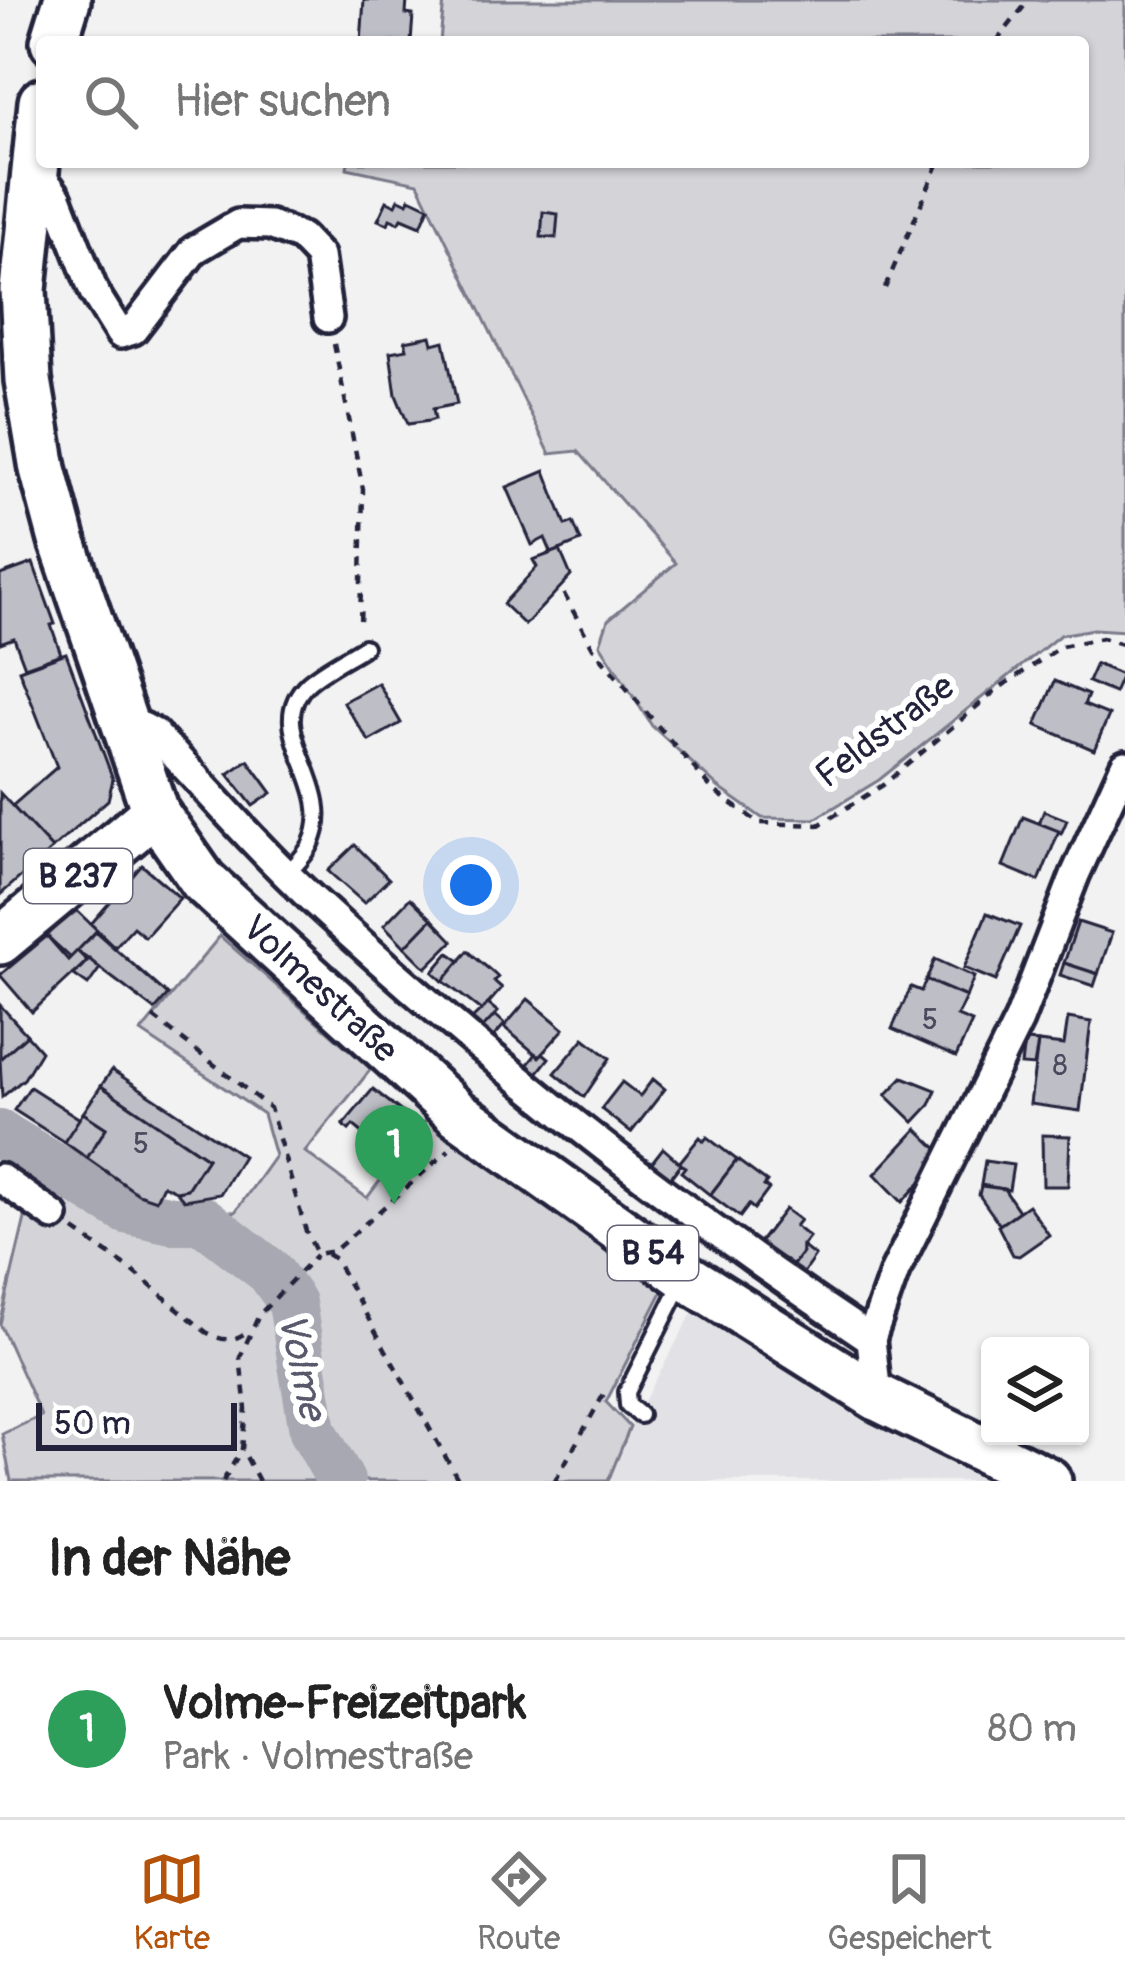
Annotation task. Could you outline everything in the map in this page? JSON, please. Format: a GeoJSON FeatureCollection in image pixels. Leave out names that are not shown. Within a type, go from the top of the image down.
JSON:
{"type":"FeatureCollection","features":[{"type":"Feature","properties":{"kind":"main road"},"geometry":{"type":"LineString","coordinates":[[56,36],[67,0]]}},
{"type":"Feature","properties":{"kind":"main road","name":"Volmestraße"},"geometry":{"type":"LineString","coordinates":[[36,151],[23,290],[21,381],[57,522],[155,812],[203,881],[476,1127],[686,1276],[877,1397],[1048,1481]]}},
{"type":"Feature","properties":{"kind":"main road","name":"B 237"},"geometry":{"type":"LineString","coordinates":[[0,941],[155,812]]}},
{"type":"Feature","properties":{"kind":"street"},"geometry":{"type":"LineString","coordinates":[[32,184],[48,185],[57,197],[94,292],[120,334],[133,330],[194,250],[238,224],[270,225],[301,237],[319,256],[328,317]]}},
{"type":"Feature","properties":{"kind":"street","name":"Volmestraße"},"geometry":{"type":"LineString","coordinates":[[127,728],[143,727],[154,733],[287,874],[470,1037],[624,1160],[798,1291],[871,1339]]}},
{"type":"Feature","properties":{"kind":"street"},"geometry":{"type":"LineString","coordinates":[[877,1397],[871,1339],[895,1271],[1019,1020],[1075,874],[1125,765]]}},
{"type":"Feature","properties":{"kind":"street"},"geometry":{"type":"LineString","coordinates":[[0,1178],[54,1216]]}},
{"type":"Feature","properties":{"kind":"lane","name":"Volmestraße"},"geometry":{"type":"LineString","coordinates":[[287,874],[312,843],[317,802],[290,723],[295,702],[308,683],[364,646]]}},
{"type":"Feature","properties":{"kind":"lane"},"geometry":{"type":"LineString","coordinates":[[640,1415],[628,1405],[626,1392],[686,1276]]}},
{"type":"Feature","properties":{"kind":"path"},"geometry":{"type":"LineString","coordinates":[[1001,36],[1029,0]]}},
{"type":"Feature","properties":{"kind":"path"},"geometry":{"type":"LineString","coordinates":[[885,288],[935,168]]}},
{"type":"Feature","properties":{"kind":"path"},"geometry":{"type":"LineString","coordinates":[[328,317],[363,489],[358,620],[364,646]]}},
{"type":"Feature","properties":{"kind":"path","name":"Feldstraße"},"geometry":{"type":"LineString","coordinates":[[564,594],[593,648],[713,790],[759,823],[819,825],[883,784],[999,688],[1062,646],[1102,638],[1125,645]]}},
{"type":"Feature","properties":{"kind":"path"},"geometry":{"type":"LineString","coordinates":[[153,1017],[270,1108],[317,1254]]}},
{"type":"Feature","properties":{"kind":"path"},"geometry":{"type":"LineString","coordinates":[[327,1254],[476,1127]]}},
{"type":"Feature","properties":{"kind":"path"},"geometry":{"type":"LineString","coordinates":[[54,1216],[133,1271],[206,1332],[232,1340],[249,1330]]}},
{"type":"Feature","properties":{"kind":"path"},"geometry":{"type":"LineString","coordinates":[[224,1481],[242,1449],[245,1409],[240,1357],[249,1330],[303,1266],[317,1254],[327,1254],[335,1259],[459,1481]]}},
{"type":"Feature","properties":{"kind":"path"},"geometry":{"type":"LineString","coordinates":[[555,1481],[610,1383]]}},
{"type":"Feature","properties":{"kind":"path"},"geometry":{"type":"LineString","coordinates":[[242,1449],[259,1481]]}},
{"type":"Feature","properties":{"kind":"shaded area"},"geometry":{"type":"Polygon","coordinates":[[[444,0],[1125,0],[1125,631],[1093,629],[1060,635],[879,780],[815,819],[762,818],[718,787],[652,726],[600,644],[608,620],[676,563],[578,451],[550,454],[418,183],[347,168],[1089,168],[1089,36],[441,36],[444,0]]]}},
{"type":"Feature","properties":{"kind":"shaded area"},"geometry":{"type":"Polygon","coordinates":[[[220,936],[371,1069],[305,1152],[367,1198],[429,1116],[663,1290],[606,1402],[630,1427],[608,1481],[11,1481],[2,1434],[41,1416],[0,1324],[34,1180],[1,1155],[18,1124],[116,1194],[181,1210],[235,1212],[275,1156],[263,1114],[141,1032],[220,936]]]}},
{"type":"Feature","properties":{"kind":"shaded area"},"geometry":{"type":"Polygon","coordinates":[[[695,1308],[893,1436],[993,1481],[608,1481],[630,1427],[695,1308]]]}},
{"type":"Feature","properties":{"kind":"building"},"geometry":{"type":"Polygon","coordinates":[[[364,0],[407,0],[406,14],[413,15],[411,36],[361,36],[364,0]]]}},
{"type":"Feature","properties":{"kind":"building"},"geometry":{"type":"Polygon","coordinates":[[[410,198],[429,207],[421,226],[402,218],[399,223],[390,219],[388,224],[378,220],[387,201],[396,205],[399,199],[408,203],[410,198]]]}},
{"type":"Feature","properties":{"kind":"building"},"geometry":{"type":"Polygon","coordinates":[[[543,212],[558,214],[556,238],[541,237],[543,212]]]}},
{"type":"Feature","properties":{"kind":"building"},"geometry":{"type":"Polygon","coordinates":[[[431,336],[433,344],[444,341],[457,404],[433,409],[435,419],[408,424],[396,395],[390,352],[407,349],[405,341],[431,336]]]}},
{"type":"Feature","properties":{"kind":"building"},"geometry":{"type":"Polygon","coordinates":[[[545,471],[566,525],[573,522],[581,541],[543,557],[551,552],[545,538],[532,545],[507,487],[545,471]]]}},
{"type":"Feature","properties":{"kind":"building"},"geometry":{"type":"Polygon","coordinates":[[[560,550],[571,576],[525,625],[503,604],[537,567],[533,560],[560,550]]]}},
{"type":"Feature","properties":{"kind":"building"},"geometry":{"type":"Polygon","coordinates":[[[33,563],[61,654],[25,667],[14,638],[0,643],[0,575],[33,563]]]}},
{"type":"Feature","properties":{"kind":"building"},"geometry":{"type":"Polygon","coordinates":[[[66,653],[113,779],[108,800],[52,849],[12,806],[57,767],[19,670],[66,653]]]}},
{"type":"Feature","properties":{"kind":"building"},"geometry":{"type":"Polygon","coordinates":[[[1096,664],[1122,675],[1114,693],[1088,682],[1096,664]]]}},
{"type":"Feature","properties":{"kind":"building"},"geometry":{"type":"Polygon","coordinates":[[[1055,681],[1088,695],[1084,705],[1109,715],[1094,750],[1036,725],[1055,681]]]}},
{"type":"Feature","properties":{"kind":"building"},"geometry":{"type":"Polygon","coordinates":[[[378,683],[401,723],[369,741],[343,702],[378,683]]]}},
{"type":"Feature","properties":{"kind":"building"},"geometry":{"type":"Polygon","coordinates":[[[248,760],[272,793],[253,806],[228,774],[248,760]]]}},
{"type":"Feature","properties":{"kind":"building"},"geometry":{"type":"Polygon","coordinates":[[[0,793],[52,849],[0,895],[0,793]]]}},
{"type":"Feature","properties":{"kind":"building"},"geometry":{"type":"Polygon","coordinates":[[[1044,811],[1067,820],[1061,834],[1039,823],[1044,811]]]}},
{"type":"Feature","properties":{"kind":"building"},"geometry":{"type":"Polygon","coordinates":[[[1023,817],[1059,831],[1039,881],[1003,866],[1023,817]]]}},
{"type":"Feature","properties":{"kind":"building"},"geometry":{"type":"Polygon","coordinates":[[[355,845],[389,879],[364,903],[328,871],[355,845]]]}},
{"type":"Feature","properties":{"kind":"building"},"geometry":{"type":"Polygon","coordinates":[[[142,865],[180,898],[145,937],[133,927],[115,947],[91,924],[142,865]]]}},
{"type":"Feature","properties":{"kind":"building"},"geometry":{"type":"Polygon","coordinates":[[[410,898],[432,919],[405,947],[384,925],[410,898]]]}},
{"type":"Feature","properties":{"kind":"building"},"geometry":{"type":"Polygon","coordinates":[[[74,908],[97,930],[71,958],[47,936],[74,908]]]}},
{"type":"Feature","properties":{"kind":"building"},"geometry":{"type":"Polygon","coordinates":[[[987,913],[1020,926],[996,981],[964,968],[987,913]]]}},
{"type":"Feature","properties":{"kind":"building"},"geometry":{"type":"Polygon","coordinates":[[[432,919],[453,941],[426,968],[405,947],[432,919]]]}},
{"type":"Feature","properties":{"kind":"building"},"geometry":{"type":"Polygon","coordinates":[[[1078,922],[1112,933],[1098,974],[1064,963],[1078,922]]]}},
{"type":"Feature","properties":{"kind":"building"},"geometry":{"type":"Polygon","coordinates":[[[96,932],[168,995],[155,1010],[77,951],[96,932]]]}},
{"type":"Feature","properties":{"kind":"building"},"geometry":{"type":"Polygon","coordinates":[[[47,936],[68,960],[77,951],[87,961],[32,1012],[0,975],[47,936]]]}},
{"type":"Feature","properties":{"kind":"building"},"geometry":{"type":"Polygon","coordinates":[[[468,951],[498,977],[494,981],[502,988],[482,1011],[443,981],[468,951]]]}},
{"type":"Feature","properties":{"kind":"building"},"geometry":{"type":"Polygon","coordinates":[[[449,953],[460,961],[443,981],[433,972],[449,953]]]}},
{"type":"Feature","properties":{"kind":"building"},"geometry":{"type":"Polygon","coordinates":[[[89,959],[100,968],[88,985],[74,975],[89,959]]]}},
{"type":"Feature","properties":{"kind":"building"},"geometry":{"type":"Polygon","coordinates":[[[935,959],[974,977],[966,997],[926,980],[935,959]]]}},
{"type":"Feature","properties":{"kind":"building"},"geometry":{"type":"Polygon","coordinates":[[[1064,963],[1098,974],[1094,986],[1060,975],[1064,963]]]}},
{"type":"Feature","properties":{"kind":"building"},"geometry":{"type":"Polygon","coordinates":[[[926,980],[966,997],[957,1016],[972,1022],[956,1057],[892,1029],[911,987],[921,991],[926,980]]]}},
{"type":"Feature","properties":{"kind":"building"},"geometry":{"type":"Polygon","coordinates":[[[528,999],[564,1029],[539,1057],[504,1027],[528,999]]]}},
{"type":"Feature","properties":{"kind":"building"},"geometry":{"type":"Polygon","coordinates":[[[488,1004],[498,1012],[480,1031],[469,1022],[488,1004]]]}},
{"type":"Feature","properties":{"kind":"building"},"geometry":{"type":"Polygon","coordinates":[[[0,1005],[27,1035],[0,1059],[0,1005]]]}},
{"type":"Feature","properties":{"kind":"building"},"geometry":{"type":"Polygon","coordinates":[[[495,1015],[505,1024],[490,1041],[480,1031],[495,1015]]]}},
{"type":"Feature","properties":{"kind":"building"},"geometry":{"type":"Polygon","coordinates":[[[1068,1018],[1091,1022],[1080,1111],[1030,1104],[1038,1042],[1064,1045],[1068,1018]]]}},
{"type":"Feature","properties":{"kind":"building"},"geometry":{"type":"Polygon","coordinates":[[[27,1035],[41,1051],[24,1079],[2,1097],[0,1059],[27,1035]]]}},
{"type":"Feature","properties":{"kind":"building"},"geometry":{"type":"Polygon","coordinates":[[[584,1038],[610,1058],[584,1097],[555,1073],[584,1038]]]}},
{"type":"Feature","properties":{"kind":"building"},"geometry":{"type":"Polygon","coordinates":[[[1024,1041],[1038,1042],[1034,1066],[1021,1065],[1024,1041]]]}},
{"type":"Feature","properties":{"kind":"building"},"geometry":{"type":"Polygon","coordinates":[[[536,1054],[549,1058],[535,1076],[525,1068],[536,1054]]]}},
{"type":"Feature","properties":{"kind":"building"},"geometry":{"type":"Polygon","coordinates":[[[112,1070],[243,1156],[220,1194],[184,1200],[176,1191],[187,1189],[207,1158],[101,1086],[112,1070]]]}},
{"type":"Feature","properties":{"kind":"building"},"geometry":{"type":"Polygon","coordinates":[[[903,1077],[936,1090],[914,1122],[886,1095],[903,1077]]]}},
{"type":"Feature","properties":{"kind":"building"},"geometry":{"type":"Polygon","coordinates":[[[653,1079],[665,1089],[631,1133],[601,1109],[622,1082],[640,1096],[653,1079]]]}},
{"type":"Feature","properties":{"kind":"building"},"geometry":{"type":"Polygon","coordinates":[[[101,1086],[207,1158],[187,1189],[176,1191],[163,1185],[156,1200],[138,1194],[87,1158],[106,1128],[83,1113],[101,1086]]]}},
{"type":"Feature","properties":{"kind":"building"},"geometry":{"type":"Polygon","coordinates":[[[30,1087],[80,1119],[64,1142],[14,1110],[30,1087]]]}},
{"type":"Feature","properties":{"kind":"building"},"geometry":{"type":"Polygon","coordinates":[[[373,1089],[408,1117],[382,1149],[353,1125],[349,1130],[343,1125],[373,1089]]]}},
{"type":"Feature","properties":{"kind":"building"},"geometry":{"type":"Polygon","coordinates":[[[83,1113],[106,1128],[87,1158],[64,1142],[83,1113]]]}},
{"type":"Feature","properties":{"kind":"building"},"geometry":{"type":"Polygon","coordinates":[[[408,1117],[419,1127],[402,1147],[391,1138],[408,1117]]]}},
{"type":"Feature","properties":{"kind":"building"},"geometry":{"type":"Polygon","coordinates":[[[917,1129],[945,1156],[902,1202],[875,1174],[917,1129]]]}},
{"type":"Feature","properties":{"kind":"building"},"geometry":{"type":"Polygon","coordinates":[[[1042,1135],[1070,1136],[1068,1186],[1043,1186],[1042,1135]]]}},
{"type":"Feature","properties":{"kind":"building"},"geometry":{"type":"Polygon","coordinates":[[[700,1137],[704,1141],[707,1137],[737,1160],[710,1195],[681,1172],[685,1167],[679,1163],[700,1137]]]}},
{"type":"Feature","properties":{"kind":"building"},"geometry":{"type":"Polygon","coordinates":[[[663,1148],[681,1164],[668,1181],[649,1166],[663,1148]]]}},
{"type":"Feature","properties":{"kind":"building"},"geometry":{"type":"Polygon","coordinates":[[[737,1160],[767,1182],[764,1186],[769,1189],[754,1209],[749,1205],[740,1217],[710,1195],[737,1160]]]}},
{"type":"Feature","properties":{"kind":"building"},"geometry":{"type":"Polygon","coordinates":[[[985,1161],[1013,1165],[1009,1190],[981,1185],[985,1161]]]}},
{"type":"Feature","properties":{"kind":"building"},"geometry":{"type":"Polygon","coordinates":[[[981,1186],[1004,1189],[1019,1211],[1000,1225],[979,1195],[981,1186]]]}},
{"type":"Feature","properties":{"kind":"building"},"geometry":{"type":"Polygon","coordinates":[[[1028,1205],[1049,1235],[1019,1256],[1013,1255],[998,1226],[1028,1205]]]}},
{"type":"Feature","properties":{"kind":"building"},"geometry":{"type":"Polygon","coordinates":[[[785,1209],[800,1220],[795,1226],[809,1237],[793,1265],[787,1266],[758,1244],[785,1209]]]}},
{"type":"Feature","properties":{"kind":"building"},"geometry":{"type":"Polygon","coordinates":[[[802,1246],[815,1256],[801,1276],[787,1266],[802,1253],[802,1246]]]}},
{"type":"Feature","properties":{"kind":"waterway","name":"Volme"},"geometry":{"type":"LineString","coordinates":[[0,1134],[126,1210],[172,1220],[203,1220],[270,1272],[292,1303],[313,1431],[341,1481]]}},
{"type":"Feature","properties":{"kind":"place","name":"Volme-Freizeitpark"},"geometry":{"type":"Point","coordinates":[394,1204]}}]}
